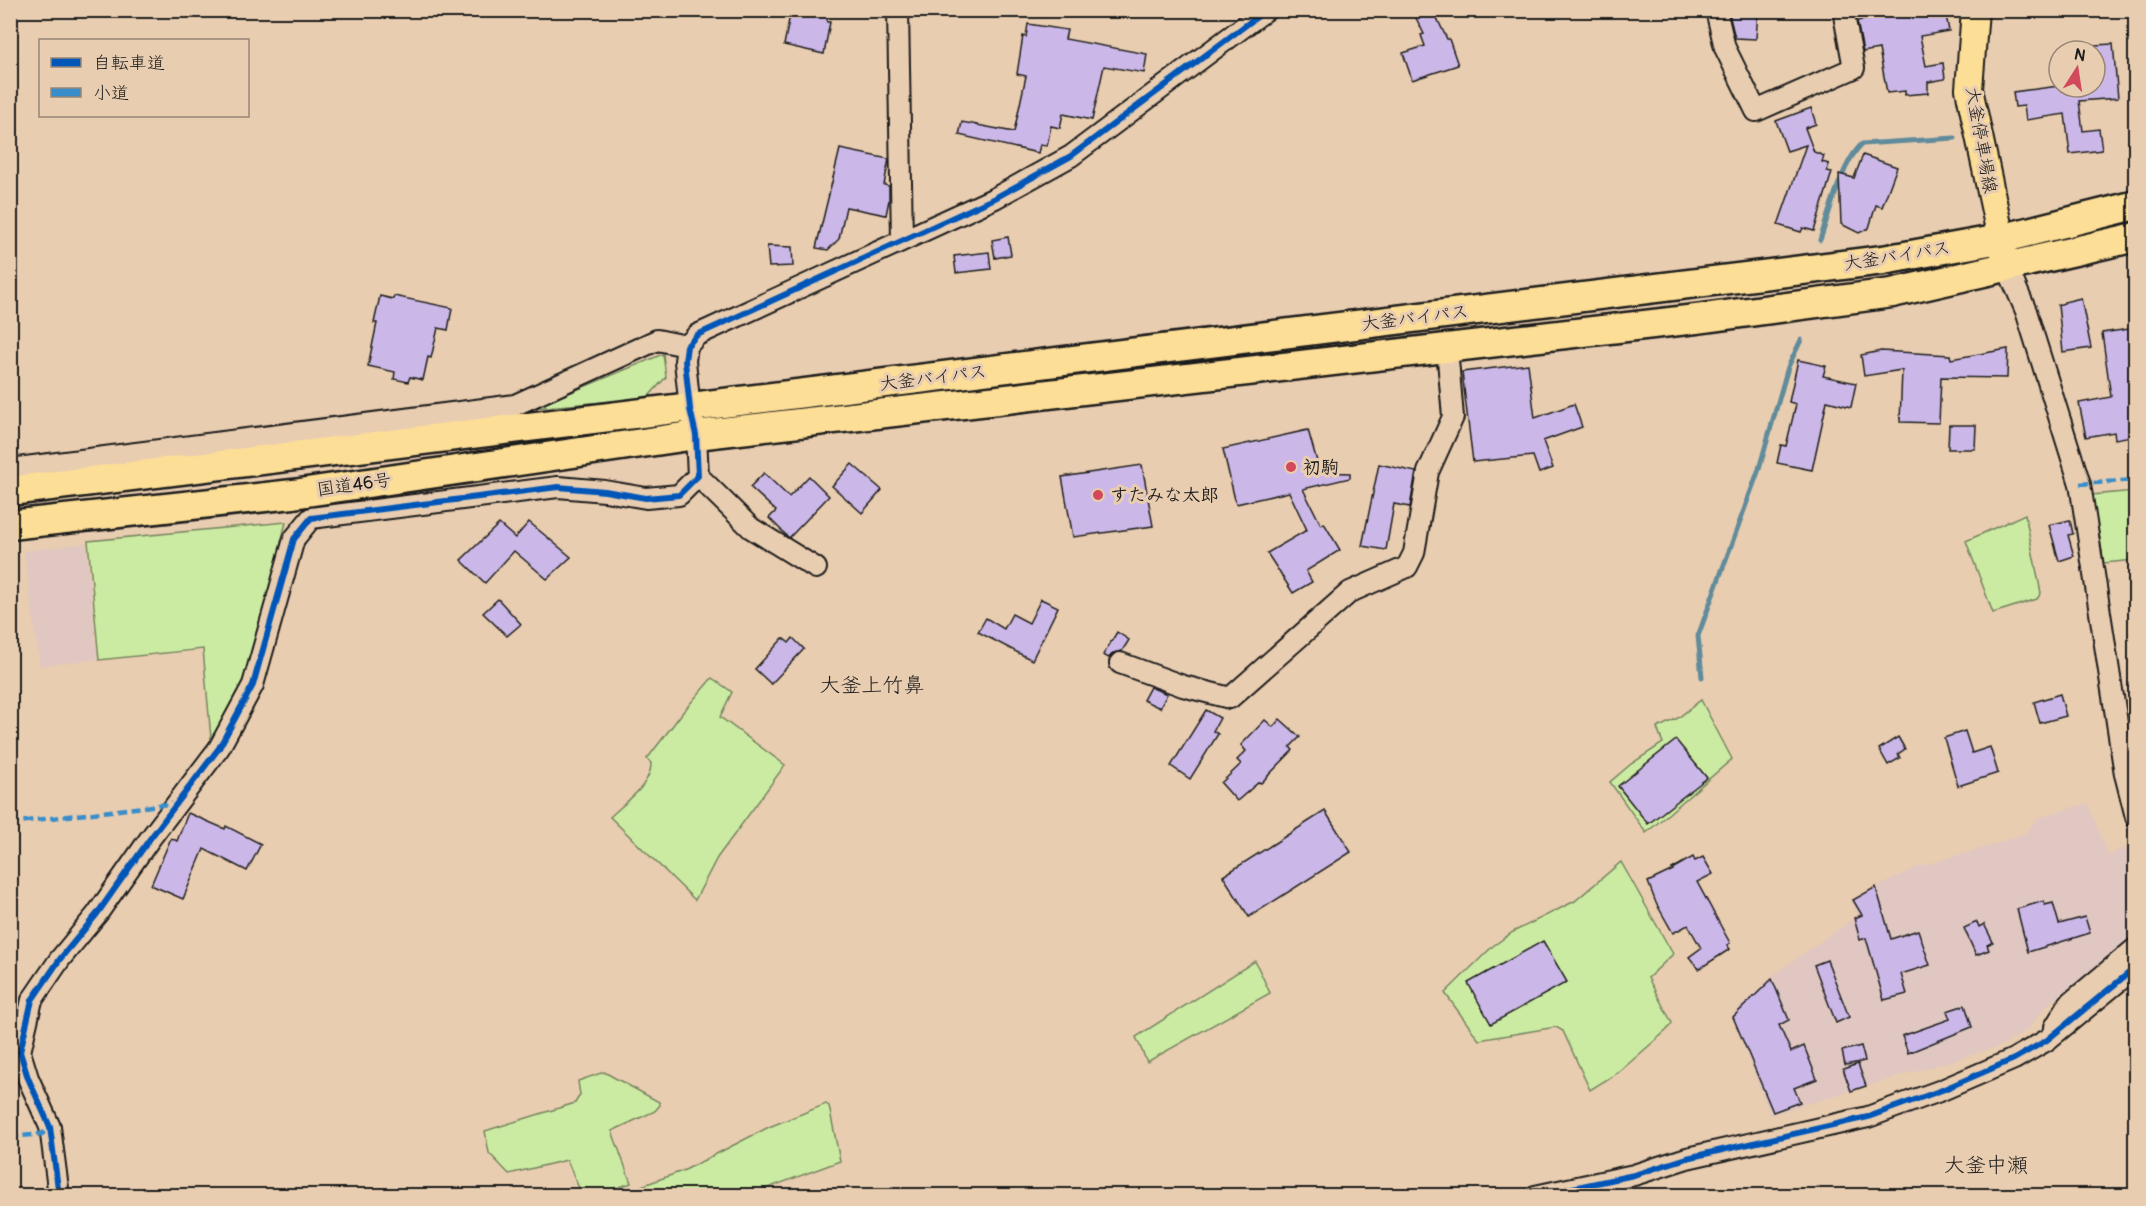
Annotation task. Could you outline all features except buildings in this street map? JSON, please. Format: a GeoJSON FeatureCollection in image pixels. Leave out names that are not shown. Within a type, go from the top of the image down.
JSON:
{"type":"FeatureCollection","features":[{"type":"Feature","properties":{"kind":"highway","name":"大釜バイパス"},"geometry":{"type":"LineString","coordinates":[[693,422],[1860,263],[2000,239],[2136,205]]}},
{"type":"Feature","properties":{"kind":"highway","name":"大釜バイパス"},"geometry":{"type":"LineString","coordinates":[[693,422],[1447,348],[1892,293],[2136,237]]}},
{"type":"Feature","properties":{"kind":"highway","name":"国道46号"},"geometry":{"type":"LineString","coordinates":[[10,491],[322,452],[693,422]]}},
{"type":"Feature","properties":{"kind":"highway","name":"国道46号"},"geometry":{"type":"LineString","coordinates":[[10,525],[293,494],[693,422]]}},
{"type":"Feature","properties":{"kind":"main road","name":"大釜停車場線"},"geometry":{"type":"LineString","coordinates":[[1975,10],[1969,89],[2007,267]]}},
{"type":"Feature","properties":{"kind":"street"},"geometry":{"type":"LineString","coordinates":[[898,10],[902,240]]}},
{"type":"Feature","properties":{"kind":"street"},"geometry":{"type":"LineString","coordinates":[[1716,10],[1725,48],[1756,111],[1854,68],[1843,10]]}},
{"type":"Feature","properties":{"kind":"street"},"geometry":{"type":"LineString","coordinates":[[816,568],[751,528],[698,476],[685,361],[687,346],[697,335],[995,198],[1071,156],[1261,12]]}},
{"type":"Feature","properties":{"kind":"street"},"geometry":{"type":"LineString","coordinates":[[2007,267],[2026,311],[2080,484],[2125,774],[2136,817]]}},
{"type":"Feature","properties":{"kind":"street"},"geometry":{"type":"LineString","coordinates":[[10,469],[515,405],[657,340],[687,346]]}},
{"type":"Feature","properties":{"kind":"street"},"geometry":{"type":"LineString","coordinates":[[1120,663],[1183,686],[1230,698],[1350,592],[1407,567],[1414,553],[1428,472],[1448,433],[1453,417],[1447,348]]}},
{"type":"Feature","properties":{"kind":"street"},"geometry":{"type":"LineString","coordinates":[[59,1196],[50,1127],[28,1078],[20,1052],[32,1000],[60,959],[97,914],[149,840],[219,748],[252,685],[294,539],[301,529],[311,518],[558,487],[605,491],[646,498],[679,495],[698,476]]}},
{"type":"Feature","properties":{"kind":"street"},"geometry":{"type":"LineString","coordinates":[[2048,1040],[2069,1004],[2136,948]]}},
{"type":"Feature","properties":{"kind":"street"},"geometry":{"type":"LineString","coordinates":[[1535,1196],[1634,1175],[1687,1158],[1868,1117],[1953,1086],[2014,1059],[2048,1040],[2136,967]]}},
{"type":"Feature","properties":{"kind":"shaded area"},"geometry":{"type":"Polygon","coordinates":[[[86,543],[97,659],[40,666],[24,551],[86,543]]]}},
{"type":"Feature","properties":{"kind":"shaded area"},"geometry":{"type":"Polygon","coordinates":[[[2088,803],[2108,856],[2125,847],[2135,876],[2135,937],[2132,941],[2094,972],[2048,1004],[2027,1030],[2004,1045],[1770,1115],[1732,1017],[1733,1013],[1776,973],[1857,916],[1851,900],[1917,867],[1990,846],[2027,832],[2037,818],[2088,803]]]}},
{"type":"Feature","properties":{"kind":"green space"},"geometry":{"type":"Polygon","coordinates":[[[663,354],[666,377],[649,396],[640,399],[533,408],[663,354]]]}},
{"type":"Feature","properties":{"kind":"green space"},"geometry":{"type":"Polygon","coordinates":[[[2135,491],[2135,560],[2104,563],[2092,495],[2135,491]]]}},
{"type":"Feature","properties":{"kind":"green space"},"geometry":{"type":"Polygon","coordinates":[[[2025,514],[2041,593],[2037,599],[1993,613],[1966,541],[2025,514]]]}},
{"type":"Feature","properties":{"kind":"green space"},"geometry":{"type":"Polygon","coordinates":[[[286,522],[258,637],[247,669],[231,710],[211,738],[203,649],[99,660],[88,541],[286,522]]]}},
{"type":"Feature","properties":{"kind":"green space"},"geometry":{"type":"Polygon","coordinates":[[[712,678],[732,692],[720,717],[785,765],[717,858],[695,900],[610,817],[642,786],[650,771],[651,763],[647,759],[712,678]]]}},
{"type":"Feature","properties":{"kind":"green space"},"geometry":{"type":"Polygon","coordinates":[[[1701,700],[1732,759],[1646,833],[1610,782],[1631,764],[1663,743],[1657,728],[1678,718],[1701,700]]]}},
{"type":"Feature","properties":{"kind":"green space"},"geometry":{"type":"Polygon","coordinates":[[[1621,862],[1673,954],[1648,978],[1672,1023],[1619,1072],[1590,1090],[1563,1031],[1556,1027],[1479,1040],[1445,993],[1493,946],[1513,932],[1575,901],[1621,862]]]}},
{"type":"Feature","properties":{"kind":"green space"},"geometry":{"type":"Polygon","coordinates":[[[1255,961],[1270,993],[1147,1062],[1136,1037],[1255,961]]]}},
{"type":"Feature","properties":{"kind":"green space"},"geometry":{"type":"Polygon","coordinates":[[[604,1072],[659,1102],[660,1105],[655,1111],[612,1131],[631,1183],[597,1195],[582,1195],[567,1160],[509,1174],[489,1153],[485,1131],[575,1103],[580,1095],[578,1081],[604,1072]]]}},
{"type":"Feature","properties":{"kind":"green space"},"geometry":{"type":"Polygon","coordinates":[[[826,1104],[829,1106],[840,1161],[749,1195],[617,1195],[685,1170],[769,1127],[826,1104]]]}},
{"type":"Feature","properties":{"kind":"waterway"},"geometry":{"type":"LineString","coordinates":[[1820,240],[1842,175],[1862,144],[1955,138]]}},
{"type":"Feature","properties":{"kind":"waterway"},"geometry":{"type":"LineString","coordinates":[[1702,677],[1698,636],[1759,469],[1788,367],[1801,340]]}},
{"type":"Feature","properties":{"kind":"marked path"},"geometry":{"type":"LineString","coordinates":[[2080,484],[2136,480]]}},
{"type":"Feature","properties":{"kind":"marked path"},"geometry":{"type":"LineString","coordinates":[[10,823],[177,803]]}},
{"type":"Feature","properties":{"kind":"marked path"},"geometry":{"type":"LineString","coordinates":[[10,1137],[42,1134],[50,1127]]}},
{"type":"Feature","properties":{"kind":"cycle path"},"geometry":{"type":"LineString","coordinates":[[59,1196],[50,1127],[28,1078],[20,1052],[32,1000],[60,959],[97,914],[149,840],[219,748],[253,685],[294,539],[311,518],[558,487],[605,491],[646,498],[679,495],[698,476],[696,435],[690,409],[685,361],[687,346],[697,335],[995,198],[1071,156],[1266,10]]}},
{"type":"Feature","properties":{"kind":"cycle path"},"geometry":{"type":"LineString","coordinates":[[1535,1196],[1634,1175],[1687,1158],[1868,1117],[1942,1090],[2014,1059],[2047,1040],[2136,967]]}},
{"type":"Feature","properties":{"kind":"place","name":"初駒"},"geometry":{"type":"Point","coordinates":[1291,467]}},
{"type":"Feature","properties":{"kind":"place","name":"すたみな太郎"},"geometry":{"type":"Point","coordinates":[1098,495]}},
{"type":"Feature","properties":{"kind":"district","name":"大釜上竹鼻"},"geometry":{"type":"Point","coordinates":[872,685]}},
{"type":"Feature","properties":{"kind":"district","name":"大釜中瀬"},"geometry":{"type":"Point","coordinates":[1986,1165]}}]}
